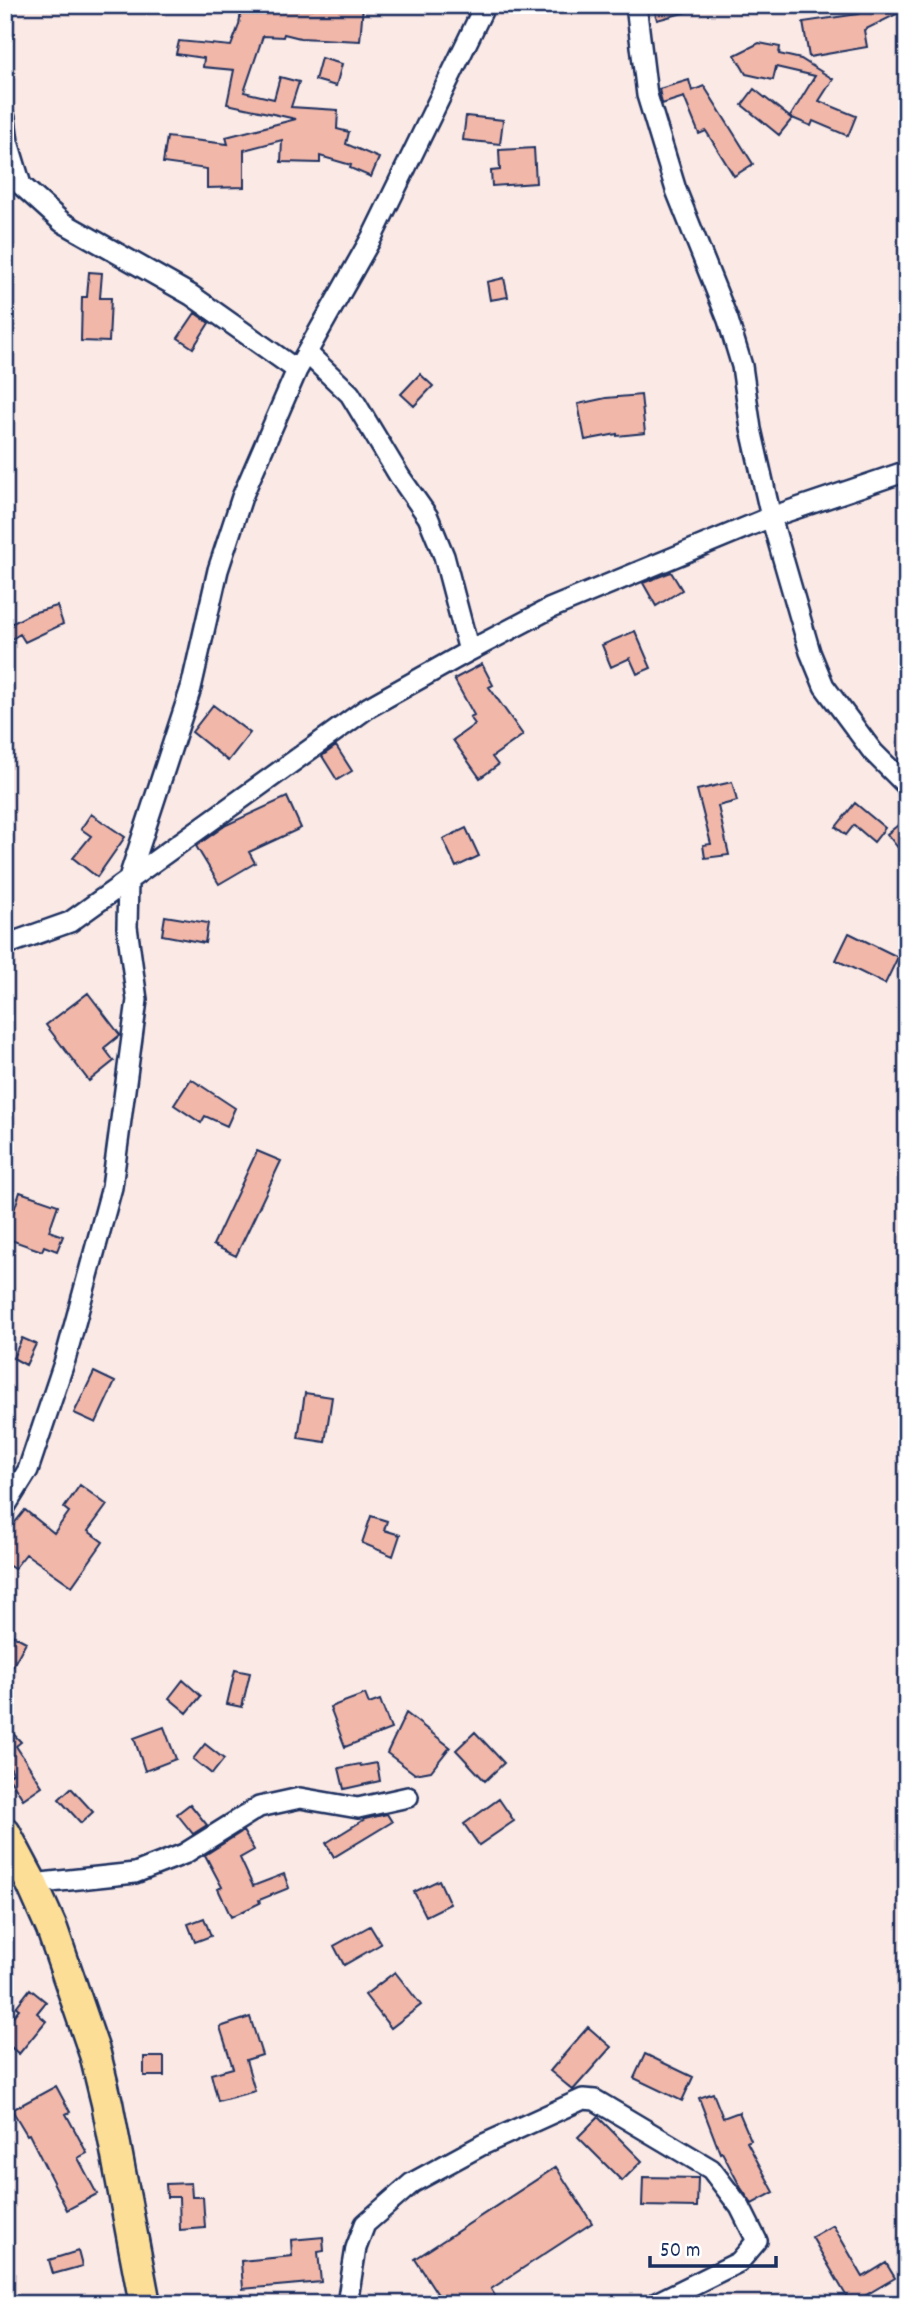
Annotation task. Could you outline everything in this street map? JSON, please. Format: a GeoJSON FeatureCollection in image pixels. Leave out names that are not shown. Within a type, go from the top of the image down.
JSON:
{"type":"FeatureCollection","features":[{"type":"Feature","properties":{"kind":"main road"},"geometry":{"type":"LineString","coordinates":[[5,1833],[52,1929],[95,2054],[107,2103],[145,2304]]}},
{"type":"Feature","properties":{"kind":"street"},"geometry":{"type":"LineString","coordinates":[[5,1507],[28,1469],[65,1360],[112,1187],[137,1000],[127,927],[128,881],[191,688],[218,570],[242,496],[302,361],[372,237],[485,5]]}},
{"type":"Feature","properties":{"kind":"street"},"geometry":{"type":"LineString","coordinates":[[636,5],[647,95],[676,190],[728,320],[742,366],[751,429],[771,517],[810,652],[824,687],[873,752],[907,786]]}},
{"type":"Feature","properties":{"kind":"street"},"geometry":{"type":"LineString","coordinates":[[5,118],[8,142],[21,185],[62,222],[302,361],[350,394],[400,477],[428,517],[444,556],[469,651]]}},
{"type":"Feature","properties":{"kind":"street"},"geometry":{"type":"LineString","coordinates":[[5,946],[70,922],[369,707],[469,651],[551,608],[771,517],[907,471]]}},
{"type":"Feature","properties":{"kind":"street"},"geometry":{"type":"LineString","coordinates":[[32,1884],[135,1873],[184,1854],[260,1807],[300,1798],[358,1808],[408,1797]]}},
{"type":"Feature","properties":{"kind":"street"},"geometry":{"type":"LineString","coordinates":[[347,2304],[356,2248],[365,2224],[412,2183],[481,2145],[583,2099],[595,2100],[711,2169],[740,2207],[757,2241],[739,2262],[654,2304]]}},
{"type":"Feature","properties":{"kind":"building"},"geometry":{"type":"Polygon","coordinates":[[[242,5],[284,5],[311,9],[311,5],[363,5],[360,41],[300,38],[284,34],[283,37],[263,36],[244,92],[274,99],[280,77],[299,82],[291,107],[338,110],[337,129],[349,132],[346,144],[379,158],[371,177],[350,168],[351,165],[320,156],[320,163],[281,162],[282,140],[244,150],[244,187],[207,188],[207,169],[163,163],[167,137],[228,144],[226,137],[296,119],[227,104],[234,70],[203,67],[204,58],[176,54],[179,41],[231,46],[239,25],[242,5]]]}},
{"type":"Feature","properties":{"kind":"building"},"geometry":{"type":"Polygon","coordinates":[[[653,5],[694,5],[694,10],[657,20],[653,5]]]}},
{"type":"Feature","properties":{"kind":"building"},"geometry":{"type":"Polygon","coordinates":[[[850,5],[907,5],[907,9],[864,30],[867,47],[809,57],[803,22],[858,14],[850,5]]]}},
{"type":"Feature","properties":{"kind":"building"},"geometry":{"type":"Polygon","coordinates":[[[759,43],[780,47],[779,54],[801,59],[833,79],[819,101],[856,116],[848,136],[813,121],[811,126],[790,117],[815,76],[776,67],[773,80],[746,74],[735,55],[759,43]]]}},
{"type":"Feature","properties":{"kind":"building"},"geometry":{"type":"Polygon","coordinates":[[[321,58],[342,64],[336,86],[315,80],[321,58]]]}},
{"type":"Feature","properties":{"kind":"building"},"geometry":{"type":"Polygon","coordinates":[[[689,80],[692,91],[704,86],[753,164],[734,176],[706,131],[699,134],[684,97],[662,104],[659,89],[689,80]]]}},
{"type":"Feature","properties":{"kind":"building"},"geometry":{"type":"Polygon","coordinates":[[[754,89],[792,119],[779,135],[742,105],[754,89]]]}},
{"type":"Feature","properties":{"kind":"building"},"geometry":{"type":"Polygon","coordinates":[[[466,116],[503,120],[500,144],[463,140],[466,116]]]}},
{"type":"Feature","properties":{"kind":"building"},"geometry":{"type":"Polygon","coordinates":[[[534,148],[536,183],[492,186],[491,171],[500,170],[499,150],[534,148]]]}},
{"type":"Feature","properties":{"kind":"building"},"geometry":{"type":"Polygon","coordinates":[[[89,272],[102,273],[100,298],[111,298],[109,342],[81,341],[82,297],[87,297],[89,272]]]}},
{"type":"Feature","properties":{"kind":"building"},"geometry":{"type":"Polygon","coordinates":[[[504,278],[508,297],[490,300],[487,282],[504,278]]]}},
{"type":"Feature","properties":{"kind":"building"},"geometry":{"type":"Polygon","coordinates":[[[195,313],[209,323],[193,348],[178,338],[195,313]]]}},
{"type":"Feature","properties":{"kind":"building"},"geometry":{"type":"Polygon","coordinates":[[[420,374],[433,386],[414,406],[401,394],[420,374]]]}},
{"type":"Feature","properties":{"kind":"building"},"geometry":{"type":"Polygon","coordinates":[[[641,395],[645,433],[617,434],[585,440],[578,404],[641,395]]]}},
{"type":"Feature","properties":{"kind":"building"},"geometry":{"type":"Polygon","coordinates":[[[671,572],[682,590],[656,606],[643,583],[671,572]]]}},
{"type":"Feature","properties":{"kind":"building"},"geometry":{"type":"Polygon","coordinates":[[[57,606],[63,624],[25,642],[20,634],[5,643],[5,627],[32,613],[57,606]]]}},
{"type":"Feature","properties":{"kind":"building"},"geometry":{"type":"Polygon","coordinates":[[[635,631],[651,668],[637,674],[630,658],[611,667],[602,645],[635,631]]]}},
{"type":"Feature","properties":{"kind":"building"},"geometry":{"type":"Polygon","coordinates":[[[482,664],[493,685],[489,687],[523,735],[492,757],[498,765],[480,778],[453,740],[475,724],[470,717],[474,715],[454,679],[482,664]]]}},
{"type":"Feature","properties":{"kind":"building"},"geometry":{"type":"Polygon","coordinates":[[[213,705],[250,733],[228,761],[192,732],[213,705]]]}},
{"type":"Feature","properties":{"kind":"building"},"geometry":{"type":"Polygon","coordinates":[[[336,746],[352,771],[337,780],[322,756],[336,746]]]}},
{"type":"Feature","properties":{"kind":"building"},"geometry":{"type":"Polygon","coordinates":[[[732,782],[737,801],[718,806],[729,855],[705,858],[703,845],[711,844],[697,790],[732,782]]]}},
{"type":"Feature","properties":{"kind":"building"},"geometry":{"type":"Polygon","coordinates":[[[287,797],[301,828],[249,852],[255,863],[219,884],[196,846],[226,825],[287,797]]]}},
{"type":"Feature","properties":{"kind":"building"},"geometry":{"type":"Polygon","coordinates":[[[855,803],[885,828],[874,842],[854,825],[846,835],[836,827],[855,803]]]}},
{"type":"Feature","properties":{"kind":"building"},"geometry":{"type":"Polygon","coordinates":[[[91,814],[125,837],[97,877],[73,858],[91,836],[81,829],[91,814]]]}},
{"type":"Feature","properties":{"kind":"building"},"geometry":{"type":"Polygon","coordinates":[[[907,818],[907,859],[887,834],[907,818]]]}},
{"type":"Feature","properties":{"kind":"building"},"geometry":{"type":"Polygon","coordinates":[[[466,828],[479,856],[456,867],[443,839],[466,828]]]}},
{"type":"Feature","properties":{"kind":"building"},"geometry":{"type":"Polygon","coordinates":[[[165,916],[208,923],[205,943],[162,935],[165,916]]]}},
{"type":"Feature","properties":{"kind":"building"},"geometry":{"type":"Polygon","coordinates":[[[849,933],[898,957],[885,984],[836,960],[849,933]]]}},
{"type":"Feature","properties":{"kind":"building"},"geometry":{"type":"Polygon","coordinates":[[[88,993],[120,1035],[104,1048],[114,1061],[89,1081],[46,1025],[88,993]]]}},
{"type":"Feature","properties":{"kind":"building"},"geometry":{"type":"Polygon","coordinates":[[[191,1079],[235,1108],[227,1126],[205,1116],[201,1123],[174,1105],[191,1079]]]}},
{"type":"Feature","properties":{"kind":"building"},"geometry":{"type":"Polygon","coordinates":[[[257,1151],[281,1161],[236,1256],[213,1245],[257,1151]]]}},
{"type":"Feature","properties":{"kind":"building"},"geometry":{"type":"Polygon","coordinates":[[[20,1192],[58,1205],[49,1231],[63,1236],[57,1251],[44,1246],[42,1251],[5,1238],[20,1192]]]}},
{"type":"Feature","properties":{"kind":"building"},"geometry":{"type":"Polygon","coordinates":[[[22,1338],[36,1344],[26,1365],[13,1358],[22,1338]]]}},
{"type":"Feature","properties":{"kind":"building"},"geometry":{"type":"Polygon","coordinates":[[[94,1372],[115,1382],[96,1423],[74,1413],[94,1372]]]}},
{"type":"Feature","properties":{"kind":"building"},"geometry":{"type":"Polygon","coordinates":[[[305,1393],[332,1397],[325,1442],[298,1438],[305,1393]]]}},
{"type":"Feature","properties":{"kind":"building"},"geometry":{"type":"Polygon","coordinates":[[[80,1485],[107,1505],[88,1531],[103,1542],[72,1586],[26,1554],[14,1569],[5,1563],[5,1535],[25,1510],[54,1533],[69,1512],[64,1508],[80,1485]]]}},
{"type":"Feature","properties":{"kind":"building"},"geometry":{"type":"Polygon","coordinates":[[[371,1516],[387,1521],[384,1530],[400,1535],[393,1556],[362,1543],[371,1516]]]}},
{"type":"Feature","properties":{"kind":"building"},"geometry":{"type":"Polygon","coordinates":[[[5,1631],[26,1642],[5,1680],[5,1631]]]}},
{"type":"Feature","properties":{"kind":"building"},"geometry":{"type":"Polygon","coordinates":[[[235,1670],[250,1673],[242,1707],[227,1704],[235,1670]]]}},
{"type":"Feature","properties":{"kind":"building"},"geometry":{"type":"Polygon","coordinates":[[[183,1680],[201,1696],[187,1713],[169,1698],[183,1680]]]}},
{"type":"Feature","properties":{"kind":"building"},"geometry":{"type":"Polygon","coordinates":[[[365,1694],[369,1704],[380,1700],[391,1729],[345,1747],[330,1707],[365,1694]]]}},
{"type":"Feature","properties":{"kind":"building"},"geometry":{"type":"Polygon","coordinates":[[[406,1713],[450,1747],[431,1771],[415,1774],[387,1753],[406,1713]]]}},
{"type":"Feature","properties":{"kind":"building"},"geometry":{"type":"Polygon","coordinates":[[[5,1725],[21,1742],[16,1746],[42,1786],[23,1799],[8,1776],[13,1773],[5,1756],[5,1725]]]}},
{"type":"Feature","properties":{"kind":"building"},"geometry":{"type":"Polygon","coordinates":[[[164,1727],[176,1759],[145,1771],[134,1738],[164,1727]]]}},
{"type":"Feature","properties":{"kind":"building"},"geometry":{"type":"Polygon","coordinates":[[[475,1732],[504,1763],[485,1781],[456,1750],[475,1732]]]}},
{"type":"Feature","properties":{"kind":"building"},"geometry":{"type":"Polygon","coordinates":[[[205,1744],[224,1759],[212,1774],[193,1759],[205,1744]]]}},
{"type":"Feature","properties":{"kind":"building"},"geometry":{"type":"Polygon","coordinates":[[[377,1763],[380,1781],[344,1789],[339,1768],[377,1763]]]}},
{"type":"Feature","properties":{"kind":"building"},"geometry":{"type":"Polygon","coordinates":[[[71,1788],[93,1812],[81,1823],[59,1799],[71,1788]]]}},
{"type":"Feature","properties":{"kind":"building"},"geometry":{"type":"Polygon","coordinates":[[[499,1799],[514,1821],[479,1845],[464,1824],[499,1799]]]}},
{"type":"Feature","properties":{"kind":"building"},"geometry":{"type":"Polygon","coordinates":[[[190,1804],[207,1825],[193,1834],[177,1814],[190,1804]]]}},
{"type":"Feature","properties":{"kind":"building"},"geometry":{"type":"Polygon","coordinates":[[[387,1814],[392,1822],[334,1857],[326,1843],[365,1819],[387,1814]]]}},
{"type":"Feature","properties":{"kind":"building"},"geometry":{"type":"Polygon","coordinates":[[[243,1831],[254,1850],[240,1858],[253,1886],[284,1874],[289,1888],[259,1900],[260,1903],[231,1917],[218,1889],[222,1887],[205,1855],[243,1831]]]}},
{"type":"Feature","properties":{"kind":"building"},"geometry":{"type":"Polygon","coordinates":[[[439,1880],[450,1904],[426,1916],[414,1892],[439,1880]]]}},
{"type":"Feature","properties":{"kind":"building"},"geometry":{"type":"Polygon","coordinates":[[[204,1918],[211,1936],[195,1942],[188,1924],[204,1918]]]}},
{"type":"Feature","properties":{"kind":"building"},"geometry":{"type":"Polygon","coordinates":[[[370,1926],[381,1944],[344,1965],[334,1946],[370,1926]]]}},
{"type":"Feature","properties":{"kind":"building"},"geometry":{"type":"Polygon","coordinates":[[[395,1972],[421,2005],[391,2028],[365,1995],[395,1972]]]}},
{"type":"Feature","properties":{"kind":"building"},"geometry":{"type":"Polygon","coordinates":[[[30,1989],[46,2002],[37,2013],[46,2021],[19,2054],[5,2042],[5,2026],[30,1989]]]}},
{"type":"Feature","properties":{"kind":"building"},"geometry":{"type":"Polygon","coordinates":[[[250,2017],[262,2055],[246,2060],[255,2091],[218,2101],[211,2074],[233,2068],[220,2027],[250,2017]]]}},
{"type":"Feature","properties":{"kind":"building"},"geometry":{"type":"Polygon","coordinates":[[[588,2027],[611,2047],[573,2090],[550,2071],[588,2027]]]}},
{"type":"Feature","properties":{"kind":"building"},"geometry":{"type":"Polygon","coordinates":[[[645,2054],[693,2077],[682,2101],[634,2078],[645,2054]]]}},
{"type":"Feature","properties":{"kind":"building"},"geometry":{"type":"Polygon","coordinates":[[[144,2057],[164,2057],[164,2076],[144,2076],[144,2057]]]}},
{"type":"Feature","properties":{"kind":"building"},"geometry":{"type":"Polygon","coordinates":[[[56,2086],[70,2112],[66,2114],[87,2153],[78,2158],[97,2194],[67,2210],[29,2134],[27,2135],[12,2110],[56,2086]]]}},
{"type":"Feature","properties":{"kind":"building"},"geometry":{"type":"Polygon","coordinates":[[[713,2093],[723,2118],[739,2112],[751,2140],[747,2142],[774,2192],[752,2204],[722,2152],[720,2153],[699,2098],[713,2093]]]}},
{"type":"Feature","properties":{"kind":"building"},"geometry":{"type":"Polygon","coordinates":[[[598,2117],[642,2161],[622,2181],[578,2137],[598,2117]]]}},
{"type":"Feature","properties":{"kind":"building"},"geometry":{"type":"Polygon","coordinates":[[[556,2167],[592,2223],[491,2289],[500,2304],[444,2304],[415,2259],[556,2167]]]}},
{"type":"Feature","properties":{"kind":"building"},"geometry":{"type":"Polygon","coordinates":[[[643,2177],[698,2178],[697,2207],[642,2206],[643,2177]]]}},
{"type":"Feature","properties":{"kind":"building"},"geometry":{"type":"Polygon","coordinates":[[[191,2183],[192,2197],[203,2197],[205,2228],[180,2230],[179,2197],[167,2197],[166,2184],[191,2183]]]}},
{"type":"Feature","properties":{"kind":"building"},"geometry":{"type":"Polygon","coordinates":[[[833,2225],[863,2277],[886,2263],[895,2278],[851,2304],[812,2237],[833,2225]]]}},
{"type":"Feature","properties":{"kind":"building"},"geometry":{"type":"Polygon","coordinates":[[[323,2237],[324,2251],[318,2252],[321,2282],[243,2289],[241,2261],[292,2256],[291,2240],[323,2237]]]}},
{"type":"Feature","properties":{"kind":"building"},"geometry":{"type":"Polygon","coordinates":[[[78,2251],[82,2266],[53,2274],[49,2260],[78,2251]]]}}]}
